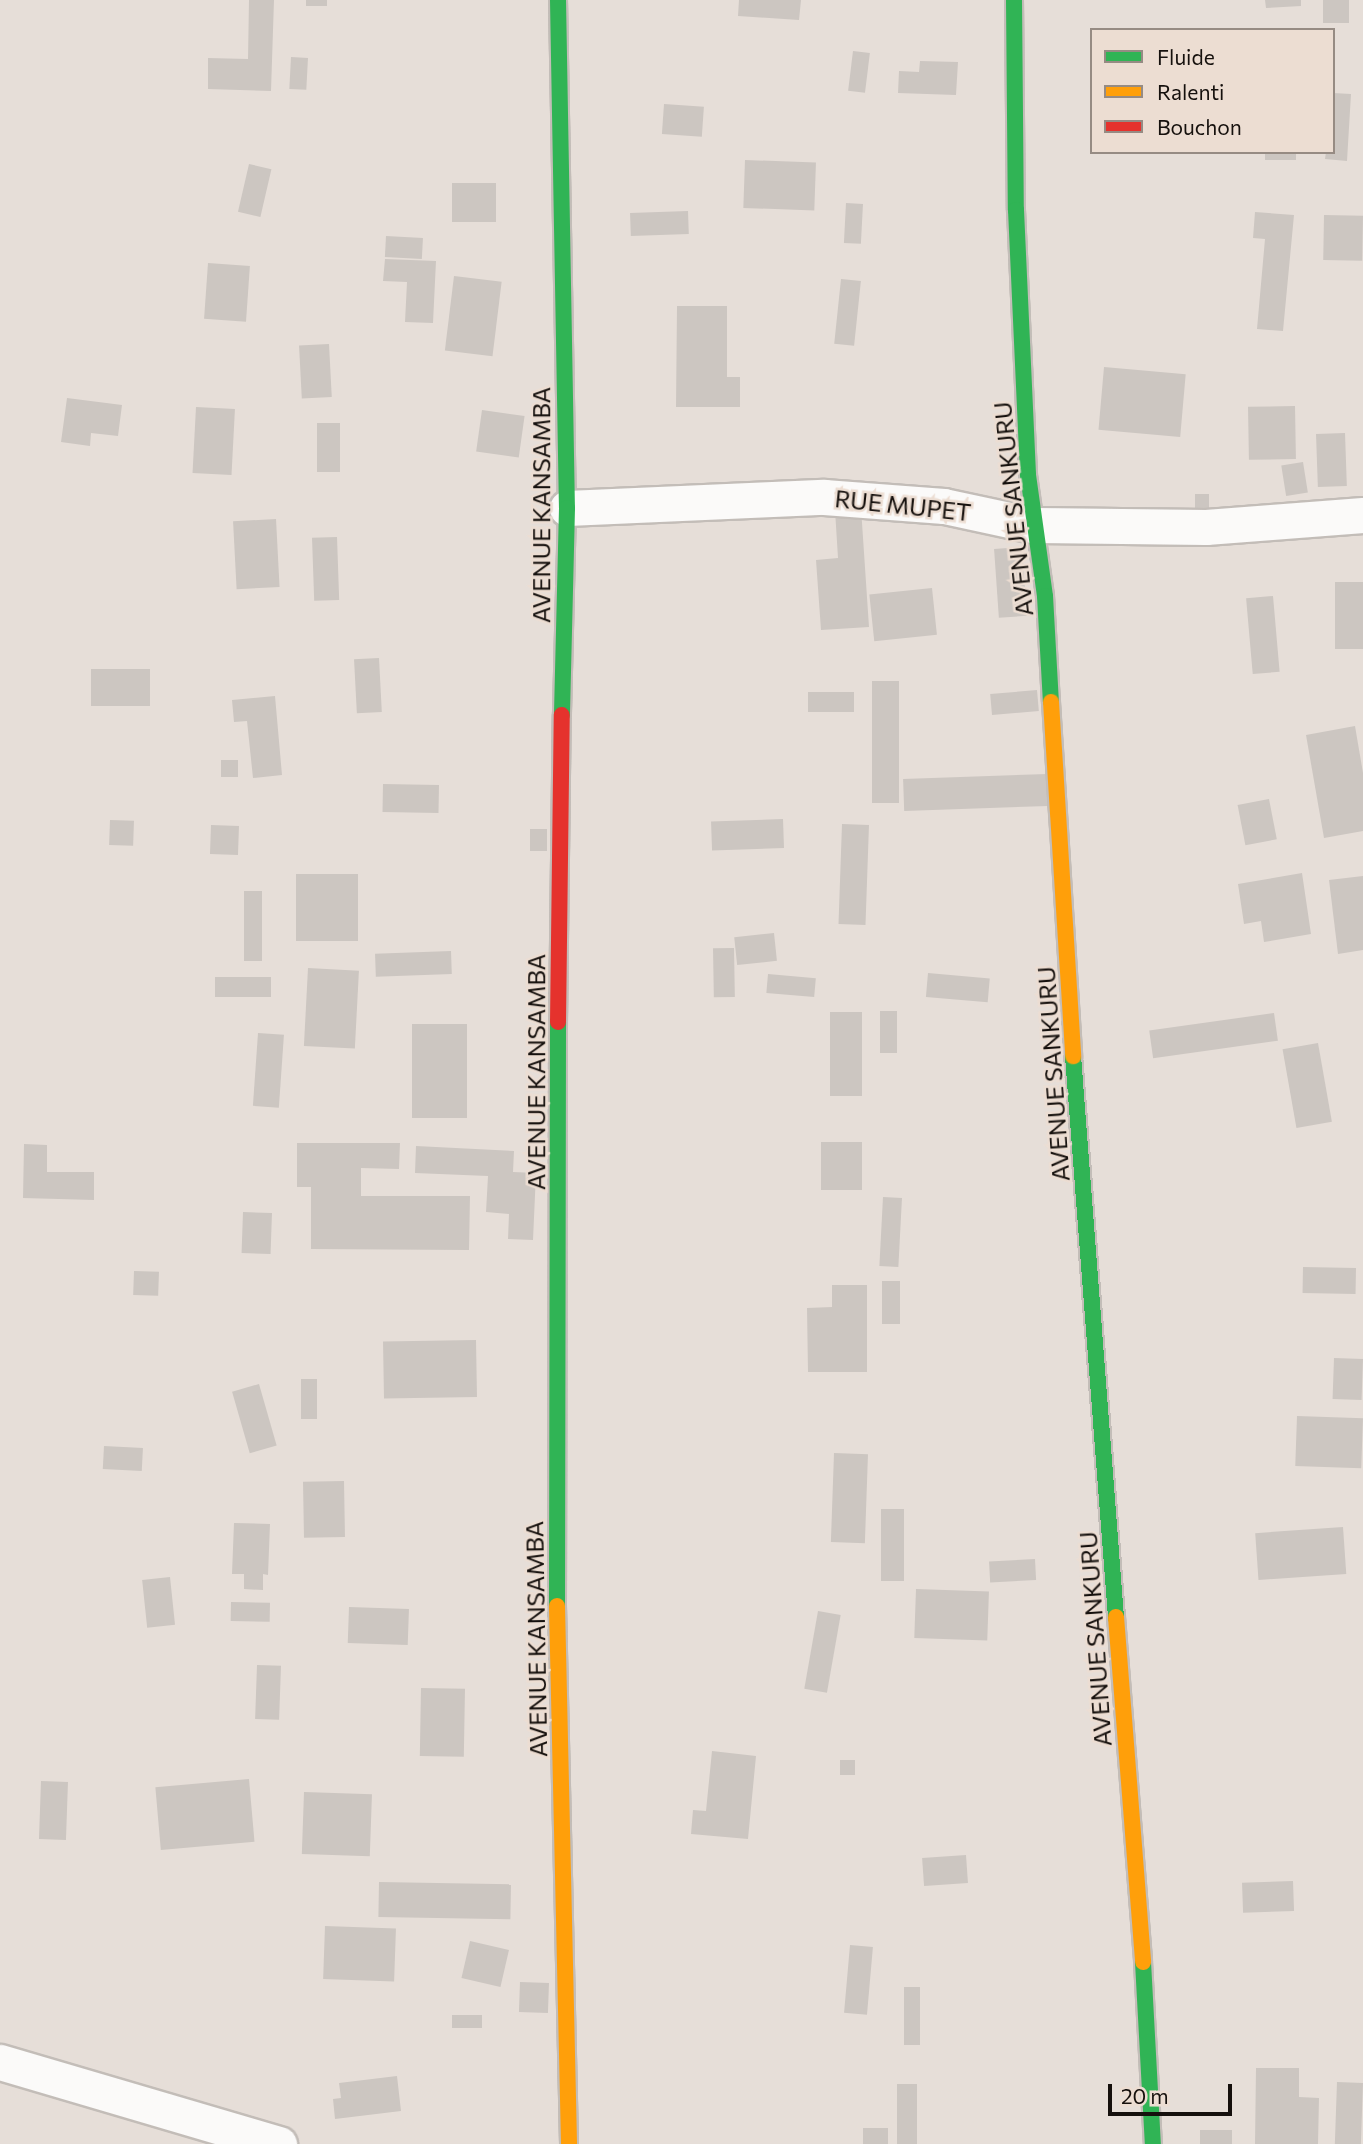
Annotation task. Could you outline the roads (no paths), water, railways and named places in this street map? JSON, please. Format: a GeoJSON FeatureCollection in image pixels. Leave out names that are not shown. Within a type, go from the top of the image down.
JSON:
{"type":"FeatureCollection","features":[{"type":"Feature","properties":{"kind":"street","name":"AVENUE KANSAMBA"},"geometry":{"type":"LineString","coordinates":[[558,0],[567,508],[558,872],[556,1546],[569,2144]]}},
{"type":"Feature","properties":{"kind":"street","name":"AVENUE SANKURU"},"geometry":{"type":"LineString","coordinates":[[1014,0],[1016,210],[1033,525],[1045,596],[1062,828],[1072,1047],[1151,2069],[1153,2144]]}},
{"type":"Feature","properties":{"kind":"street","name":"RUE MUPET"},"geometry":{"type":"LineString","coordinates":[[567,508],[824,497],[944,506],[1033,525],[1206,527],[1363,515]]}},
{"type":"Feature","properties":{"kind":"street"},"geometry":{"type":"LineString","coordinates":[[0,2062],[279,2144]]}}]}
